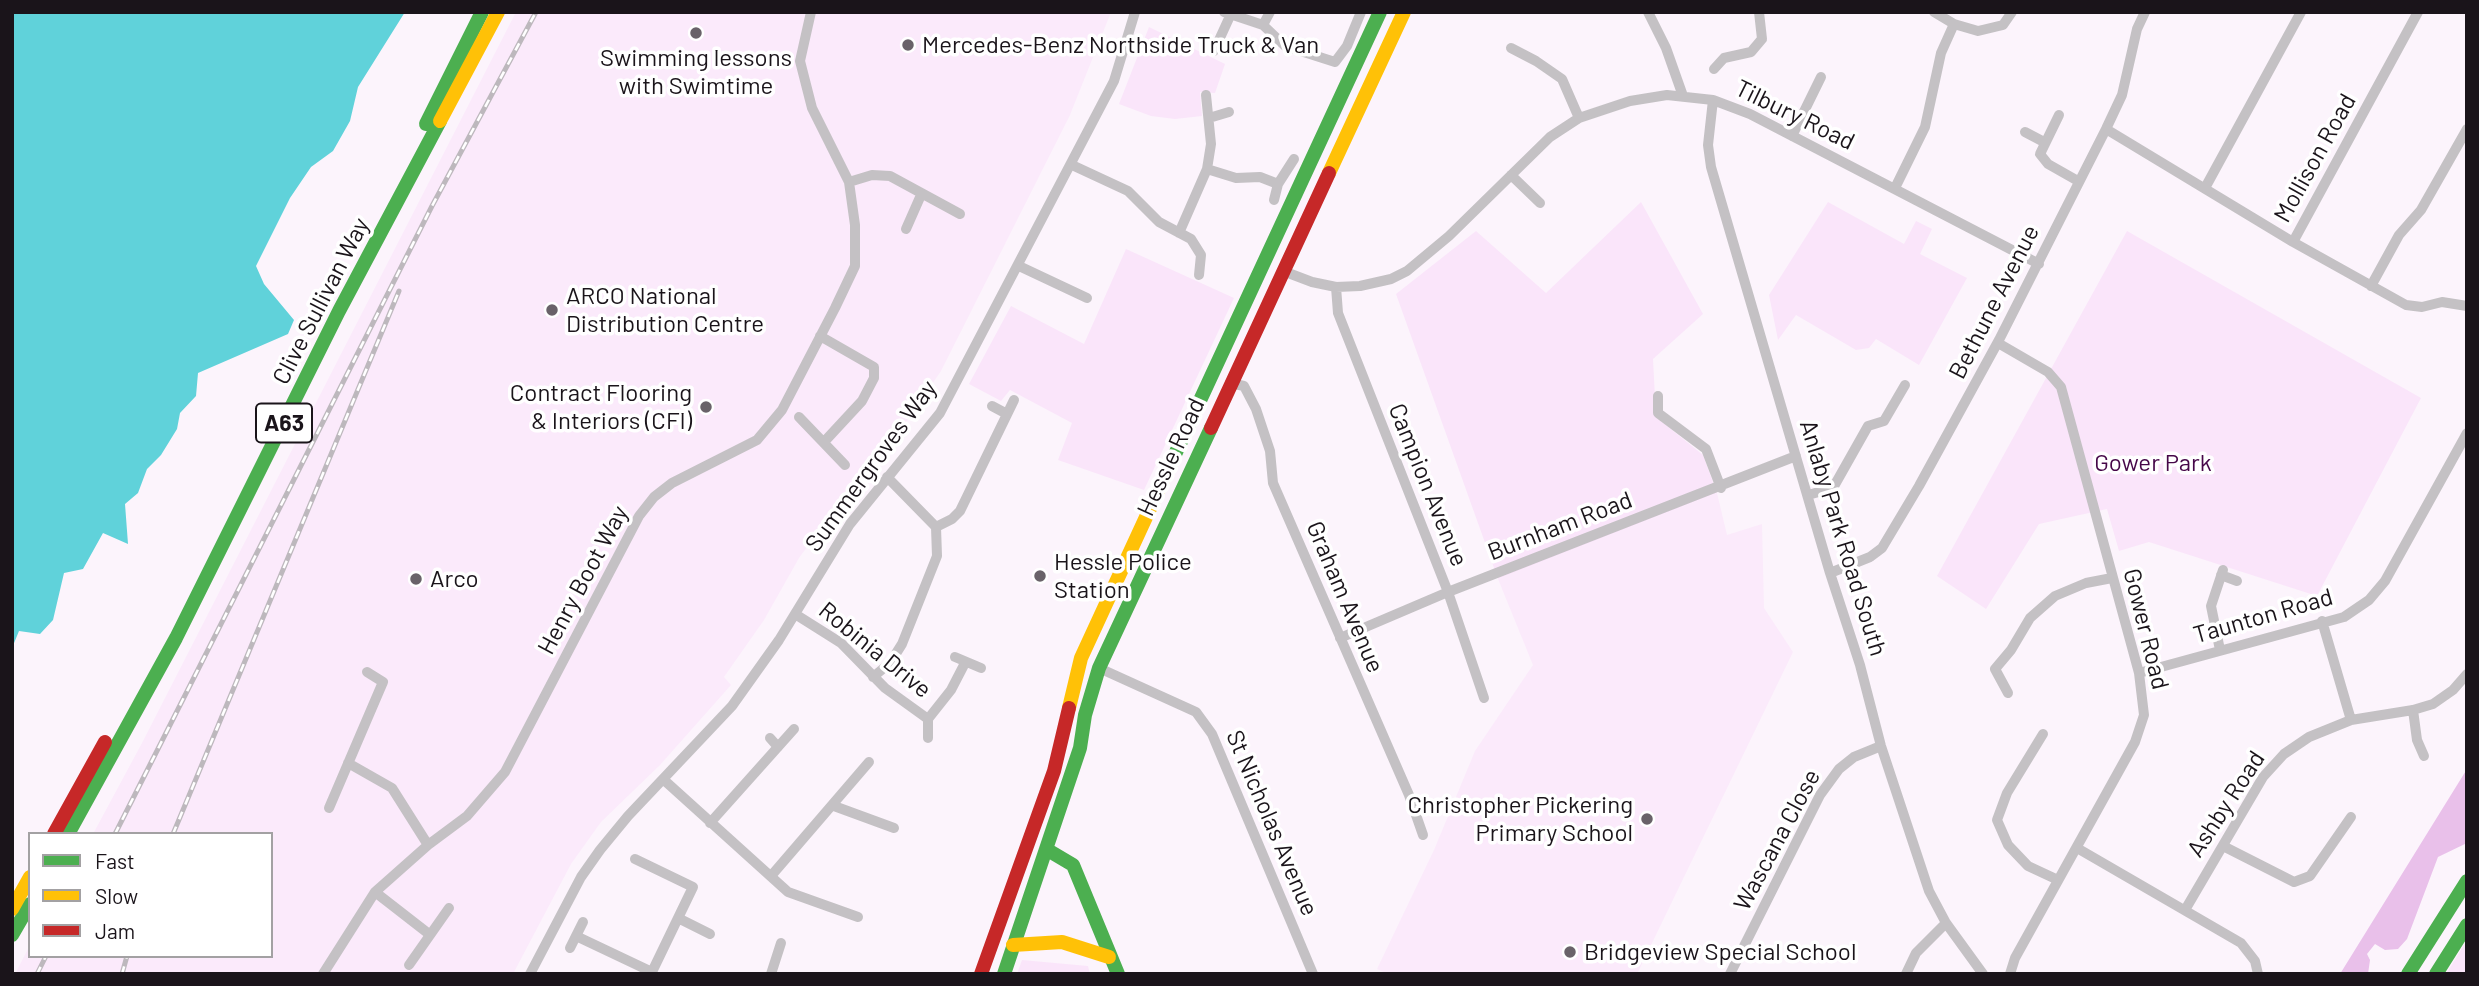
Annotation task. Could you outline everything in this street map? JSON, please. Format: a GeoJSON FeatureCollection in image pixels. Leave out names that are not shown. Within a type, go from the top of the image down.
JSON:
{"type":"FeatureCollection","features":[{"type":"Feature","properties":{"kind":"main road","name":"Clive Sullivan Way"},"geometry":{"type":"LineString","coordinates":[[55,832],[168,629],[482,12]]}},
{"type":"Feature","properties":{"kind":"main road","name":"Clive Sullivan Way"},"geometry":{"type":"LineString","coordinates":[[69,832],[176,638],[340,311],[498,12]]}},
{"type":"Feature","properties":{"kind":"main road","name":"Hessle Road"},"geometry":{"type":"LineString","coordinates":[[981,974],[1054,771],[1081,658],[1380,12]]}},
{"type":"Feature","properties":{"kind":"main road","name":"Hessle Road"},"geometry":{"type":"LineString","coordinates":[[1004,974],[1080,748],[1085,715],[1099,668],[1404,12]]}},
{"type":"Feature","properties":{"kind":"main road"},"geometry":{"type":"LineString","coordinates":[[1045,849],[1065,857],[1073,865],[1118,974]]}},
{"type":"Feature","properties":{"kind":"main road"},"geometry":{"type":"LineString","coordinates":[[12,909],[28,881]]}},
{"type":"Feature","properties":{"kind":"main road"},"geometry":{"type":"LineString","coordinates":[[2409,974],[2462,900],[2467,881]]}},
{"type":"Feature","properties":{"kind":"main road"},"geometry":{"type":"LineString","coordinates":[[12,936],[28,908]]}},
{"type":"Feature","properties":{"kind":"main road"},"geometry":{"type":"LineString","coordinates":[[2437,974],[2467,925]]}},
{"type":"Feature","properties":{"kind":"main road"},"geometry":{"type":"LineString","coordinates":[[1013,945],[1062,942],[1110,957]]}},
{"type":"Feature","properties":{"kind":"street","name":"Henry Boot Way"},"geometry":{"type":"LineString","coordinates":[[323,974],[375,892],[428,845],[467,816],[505,772],[639,516],[654,497],[672,483],[757,440],[782,410],[855,266],[855,225],[849,182],[812,108],[800,61],[811,12]]}},
{"type":"Feature","properties":{"kind":"street","name":"Summergroves Way"},"geometry":{"type":"LineString","coordinates":[[530,974],[581,877],[628,816],[732,706],[795,614],[850,524],[940,413],[1114,81],[1135,12]]}},
{"type":"Feature","properties":{"kind":"street"},"geometry":{"type":"LineString","coordinates":[[1263,25],[1270,12]]}},
{"type":"Feature","properties":{"kind":"street"},"geometry":{"type":"LineString","coordinates":[[1214,51],[1227,14],[1263,25],[1285,46],[1335,62],[1347,46],[1361,12]]}},
{"type":"Feature","properties":{"kind":"street"},"geometry":{"type":"LineString","coordinates":[[1648,12],[1666,48],[1683,96]]}},
{"type":"Feature","properties":{"kind":"street"},"geometry":{"type":"LineString","coordinates":[[1714,69],[1724,58],[1751,52],[1762,39],[1759,12]]}},
{"type":"Feature","properties":{"kind":"street"},"geometry":{"type":"LineString","coordinates":[[1934,12],[1954,24],[1978,31],[2003,24],[2012,12]]}},
{"type":"Feature","properties":{"kind":"street","name":"Bethune Avenue"},"geometry":{"type":"LineString","coordinates":[[1830,573],[1870,557],[1882,548],[1998,343],[2122,95],[2137,29],[2145,12]]}},
{"type":"Feature","properties":{"kind":"street"},"geometry":{"type":"LineString","coordinates":[[2206,188],[2301,12]]}},
{"type":"Feature","properties":{"kind":"street","name":"Mollison Road"},"geometry":{"type":"LineString","coordinates":[[2106,129],[2294,242],[2418,12]]}},
{"type":"Feature","properties":{"kind":"street"},"geometry":{"type":"LineString","coordinates":[[1895,188],[1925,127],[1941,53],[1954,24]]}},
{"type":"Feature","properties":{"kind":"street"},"geometry":{"type":"LineString","coordinates":[[1511,48],[1562,79],[1579,118]]}},
{"type":"Feature","properties":{"kind":"street"},"geometry":{"type":"LineString","coordinates":[[1792,136],[1821,77]]}},
{"type":"Feature","properties":{"kind":"street"},"geometry":{"type":"LineString","coordinates":[[1179,233],[1207,169],[1211,144],[1206,95]]}},
{"type":"Feature","properties":{"kind":"street","name":"Tilbury Road"},"geometry":{"type":"LineString","coordinates":[[1283,271],[1312,282],[1336,287],[1360,286],[1408,271],[1550,137],[1579,118],[1630,101],[1683,96],[1713,100],[1792,136],[2039,264]]}},
{"type":"Feature","properties":{"kind":"street","name":"Anlaby Park Road South"},"geometry":{"type":"LineString","coordinates":[[1713,100],[1708,145],[1711,167],[1830,573],[1860,665],[1881,746],[1929,891],[1946,923],[1983,974]]}},
{"type":"Feature","properties":{"kind":"street"},"geometry":{"type":"LineString","coordinates":[[1209,118],[1229,112]]}},
{"type":"Feature","properties":{"kind":"street"},"geometry":{"type":"LineString","coordinates":[[2059,115],[2040,154],[2048,164],[2078,181]]}},
{"type":"Feature","properties":{"kind":"street"},"geometry":{"type":"LineString","coordinates":[[2371,286],[2399,234],[2421,210],[2467,129]]}},
{"type":"Feature","properties":{"kind":"street"},"geometry":{"type":"LineString","coordinates":[[2025,132],[2044,142]]}},
{"type":"Feature","properties":{"kind":"street"},"geometry":{"type":"LineString","coordinates":[[1274,200],[1278,184],[1294,159]]}},
{"type":"Feature","properties":{"kind":"street"},"geometry":{"type":"LineString","coordinates":[[1072,165],[1128,191],[1159,222],[1197,246],[1201,256],[1199,275]]}},
{"type":"Feature","properties":{"kind":"street"},"geometry":{"type":"LineString","coordinates":[[1207,169],[1236,178],[1260,177],[1278,184]]}},
{"type":"Feature","properties":{"kind":"street"},"geometry":{"type":"LineString","coordinates":[[849,182],[872,175],[890,176],[960,214]]}},
{"type":"Feature","properties":{"kind":"street"},"geometry":{"type":"LineString","coordinates":[[1511,175],[1539,203]]}},
{"type":"Feature","properties":{"kind":"street"},"geometry":{"type":"LineString","coordinates":[[906,229],[921,195]]}},
{"type":"Feature","properties":{"kind":"street"},"geometry":{"type":"LineString","coordinates":[[2294,242],[2406,305],[2423,307],[2442,302],[2467,306]]}},
{"type":"Feature","properties":{"kind":"street"},"geometry":{"type":"LineString","coordinates":[[1018,266],[1087,298]]}},
{"type":"Feature","properties":{"kind":"street","name":"Campion Avenue"},"geometry":{"type":"LineString","coordinates":[[1336,287],[1338,313],[1448,592],[1484,698]]}},
{"type":"Feature","properties":{"kind":"street"},"geometry":{"type":"LineString","coordinates":[[820,335],[874,367],[874,378],[862,401],[824,442]]}},
{"type":"Feature","properties":{"kind":"street","name":"Gower Road"},"geometry":{"type":"LineString","coordinates":[[1998,343],[2048,372],[2061,387],[2139,673],[2144,715],[2135,742],[2015,958],[2010,974]]}},
{"type":"Feature","properties":{"kind":"street","name":"Graham Avenue"},"geometry":{"type":"LineString","coordinates":[[1230,383],[1244,386],[1255,408],[1270,451],[1273,483],[1423,835]]}},
{"type":"Feature","properties":{"kind":"street"},"geometry":{"type":"LineString","coordinates":[[1808,495],[1833,488],[1868,426],[1884,422],[1905,385]]}},
{"type":"Feature","properties":{"kind":"street"},"geometry":{"type":"LineString","coordinates":[[1658,396],[1658,413],[1706,449],[1721,488]]}},
{"type":"Feature","properties":{"kind":"street"},"geometry":{"type":"LineString","coordinates":[[936,527],[952,519],[960,511],[1014,400]]}},
{"type":"Feature","properties":{"kind":"street"},"geometry":{"type":"LineString","coordinates":[[992,406],[1007,414]]}},
{"type":"Feature","properties":{"kind":"street"},"geometry":{"type":"LineString","coordinates":[[799,418],[845,464]]}},
{"type":"Feature","properties":{"kind":"street","name":"Taunton Road"},"geometry":{"type":"LineString","coordinates":[[2139,673],[2344,617],[2368,600],[2385,580],[2467,433]]}},
{"type":"Feature","properties":{"kind":"street","name":"Burnham Road"},"geometry":{"type":"LineString","coordinates":[[1340,638],[1448,592],[1721,488],[1796,456]]}},
{"type":"Feature","properties":{"kind":"street"},"geometry":{"type":"LineString","coordinates":[[873,677],[890,663],[902,644],[937,556],[936,527],[887,477]]}},
{"type":"Feature","properties":{"kind":"street"},"geometry":{"type":"LineString","coordinates":[[2220,650],[2211,606],[2222,573],[2237,581]]}},
{"type":"Feature","properties":{"kind":"street"},"geometry":{"type":"LineString","coordinates":[[2008,693],[1995,669],[2011,650],[2030,618],[2054,596],[2086,583],[2112,578]]}},
{"type":"Feature","properties":{"kind":"street","name":"Robinia Drive"},"geometry":{"type":"LineString","coordinates":[[795,614],[841,643],[873,677],[928,719]]}},
{"type":"Feature","properties":{"kind":"street"},"geometry":{"type":"LineString","coordinates":[[2322,621],[2351,720]]}},
{"type":"Feature","properties":{"kind":"street","name":"Robinia Drive"},"geometry":{"type":"LineString","coordinates":[[955,657],[981,668]]}},
{"type":"Feature","properties":{"kind":"street","name":"Robinia Drive"},"geometry":{"type":"LineString","coordinates":[[928,738],[928,719],[951,690],[965,663]]}},
{"type":"Feature","properties":{"kind":"street","name":"St Nicholas Avenue"},"geometry":{"type":"LineString","coordinates":[[1099,668],[1196,712],[1212,734],[1313,974]]}},
{"type":"Feature","properties":{"kind":"street"},"geometry":{"type":"LineString","coordinates":[[329,808],[383,682],[367,672]]}},
{"type":"Feature","properties":{"kind":"street","name":"Ashby Road"},"geometry":{"type":"LineString","coordinates":[[2185,910],[2263,777],[2284,754],[2309,737],[2351,720],[2433,704],[2453,690],[2467,674]]}},
{"type":"Feature","properties":{"kind":"street"},"geometry":{"type":"LineString","coordinates":[[2413,710],[2417,740],[2424,756]]}},
{"type":"Feature","properties":{"kind":"street"},"geometry":{"type":"LineString","coordinates":[[710,823],[794,729]]}},
{"type":"Feature","properties":{"kind":"street"},"geometry":{"type":"LineString","coordinates":[[2043,734],[2007,793],[1997,820],[2008,845],[2028,866],[2058,880]]}},
{"type":"Feature","properties":{"kind":"street"},"geometry":{"type":"LineString","coordinates":[[770,738],[778,747]]}},
{"type":"Feature","properties":{"kind":"street","name":"Wascana Close"},"geometry":{"type":"LineString","coordinates":[[1730,974],[1821,795],[1839,769],[1854,757],[1881,746]]}},
{"type":"Feature","properties":{"kind":"street"},"geometry":{"type":"LineString","coordinates":[[771,876],[834,806],[869,762]]}},
{"type":"Feature","properties":{"kind":"street"},"geometry":{"type":"LineString","coordinates":[[348,763],[392,788],[428,845]]}},
{"type":"Feature","properties":{"kind":"street"},"geometry":{"type":"LineString","coordinates":[[664,780],[788,892],[858,917]]}},
{"type":"Feature","properties":{"kind":"street"},"geometry":{"type":"LineString","coordinates":[[834,806],[894,828]]}},
{"type":"Feature","properties":{"kind":"street"},"geometry":{"type":"LineString","coordinates":[[2223,846],[2294,882],[2310,876],[2351,817]]}},
{"type":"Feature","properties":{"kind":"street"},"geometry":{"type":"LineString","coordinates":[[2077,848],[2241,943],[2250,951],[2258,974]]}},
{"type":"Feature","properties":{"kind":"street"},"geometry":{"type":"LineString","coordinates":[[576,936],[652,973],[693,887],[635,859]]}},
{"type":"Feature","properties":{"kind":"street"},"geometry":{"type":"LineString","coordinates":[[375,892],[429,934]]}},
{"type":"Feature","properties":{"kind":"street"},"geometry":{"type":"LineString","coordinates":[[409,965],[449,908]]}},
{"type":"Feature","properties":{"kind":"street"},"geometry":{"type":"LineString","coordinates":[[678,918],[710,934]]}},
{"type":"Feature","properties":{"kind":"street"},"geometry":{"type":"LineString","coordinates":[[570,948],[583,922]]}},
{"type":"Feature","properties":{"kind":"street"},"geometry":{"type":"LineString","coordinates":[[1906,974],[1916,953],[1946,923]]}},
{"type":"Feature","properties":{"kind":"street"},"geometry":{"type":"LineString","coordinates":[[771,974],[781,943]]}},
{"type":"Feature","properties":{"kind":"shaded area"},"geometry":{"type":"Polygon","coordinates":[[[516,12],[1111,12],[1070,115],[941,371],[883,456],[839,503],[799,558],[764,620],[724,677],[731,685],[660,765],[601,822],[571,864],[513,974],[15,974],[28,949],[28,958],[273,958],[273,832],[94,832],[516,12]]]}},
{"type":"Feature","properties":{"kind":"shaded area","name":"Christopher Pickering Primary School"},"geometry":{"type":"Polygon","coordinates":[[[1717,493],[1727,535],[1762,524],[1764,608],[1793,652],[1637,974],[1388,974],[1377,969],[1434,850],[1475,751],[1533,665],[1498,579],[1717,493]]]}},
{"type":"Feature","properties":{"kind":"shaded area"},"geometry":{"type":"Polygon","coordinates":[[[2467,769],[2467,843],[2438,857],[2407,939],[2398,949],[2385,950],[2375,944],[2367,954],[2370,960],[2368,974],[2340,974],[2467,769]]]}},
{"type":"Feature","properties":{"kind":"green space"},"geometry":{"type":"Polygon","coordinates":[[[1149,27],[1225,64],[1215,93],[1200,92],[1202,116],[1175,119],[1151,116],[1119,104],[1149,27]]]}},
{"type":"Feature","properties":{"kind":"green space"},"geometry":{"type":"Polygon","coordinates":[[[1641,202],[1703,314],[1653,359],[1656,417],[1703,455],[1717,493],[1498,579],[1396,294],[1476,231],[1546,293],[1641,202]]]}},
{"type":"Feature","properties":{"kind":"green space"},"geometry":{"type":"Polygon","coordinates":[[[1828,202],[1904,244],[1916,221],[1932,229],[1920,254],[1967,278],[1919,365],[1876,339],[1869,348],[1856,350],[1796,315],[1778,340],[1769,295],[1828,202]]]}},
{"type":"Feature","properties":{"kind":"green space","name":"Gower Park"},"geometry":{"type":"Polygon","coordinates":[[[2127,231],[2421,398],[2317,596],[2149,542],[2119,551],[2107,509],[2039,524],[1986,609],[1937,576],[2127,231]]]}},
{"type":"Feature","properties":{"kind":"green space"},"geometry":{"type":"Polygon","coordinates":[[[1126,249],[1234,298],[1144,490],[1058,460],[1072,423],[1010,390],[1001,401],[969,384],[1011,306],[1084,344],[1126,249]]]}},
{"type":"Feature","properties":{"kind":"green space"},"geometry":{"type":"Polygon","coordinates":[[[2467,940],[2467,974],[2446,974],[2467,940]]]}},
{"type":"Feature","properties":{"kind":"green space"},"geometry":{"type":"Polygon","coordinates":[[[1022,960],[1088,966],[1090,974],[1017,974],[1022,960]]]}},
{"type":"Feature","properties":{"kind":"water"},"geometry":{"type":"Polygon","coordinates":[[[12,12],[405,12],[358,87],[350,121],[333,151],[311,167],[290,198],[256,266],[264,284],[294,320],[288,334],[198,373],[196,396],[180,413],[177,429],[161,455],[147,469],[138,493],[125,504],[128,544],[103,533],[83,569],[64,573],[53,620],[40,634],[19,631],[12,648],[12,12]]]}},
{"type":"Feature","properties":{"kind":"railway"},"geometry":{"type":"LineString","coordinates":[[116,832],[432,206],[536,12]]}},
{"type":"Feature","properties":{"kind":"railway"},"geometry":{"type":"LineString","coordinates":[[174,832],[399,291]]}},
{"type":"Feature","properties":{"kind":"railway"},"geometry":{"type":"LineString","coordinates":[[37,974],[45,958]]}},
{"type":"Feature","properties":{"kind":"railway"},"geometry":{"type":"LineString","coordinates":[[122,974],[126,958]]}},
{"type":"Feature","properties":{"kind":"traffic: fast"},"geometry":{"type":"LineString","coordinates":[[426,124],[482,12]]}},
{"type":"Feature","properties":{"kind":"traffic: fast"},"geometry":{"type":"LineString","coordinates":[[1171,463],[1380,12]]}},
{"type":"Feature","properties":{"kind":"traffic: fast"},"geometry":{"type":"LineString","coordinates":[[69,832],[176,638],[339,311],[440,121]]}},
{"type":"Feature","properties":{"kind":"traffic: fast"},"geometry":{"type":"LineString","coordinates":[[1004,974],[1080,748],[1085,715],[1099,668],[1211,428]]}},
{"type":"Feature","properties":{"kind":"traffic: fast"},"geometry":{"type":"LineString","coordinates":[[1046,849],[1073,865],[1118,974]]}},
{"type":"Feature","properties":{"kind":"traffic: fast"},"geometry":{"type":"LineString","coordinates":[[2408,974],[2467,881]]}},
{"type":"Feature","properties":{"kind":"traffic: fast"},"geometry":{"type":"LineString","coordinates":[[12,935],[28,907]]}},
{"type":"Feature","properties":{"kind":"traffic: fast"},"geometry":{"type":"LineString","coordinates":[[2436,974],[2467,925]]}},
{"type":"Feature","properties":{"kind":"traffic: slow"},"geometry":{"type":"LineString","coordinates":[[440,121],[498,12]]}},
{"type":"Feature","properties":{"kind":"traffic: slow"},"geometry":{"type":"LineString","coordinates":[[1329,173],[1404,12]]}},
{"type":"Feature","properties":{"kind":"traffic: slow"},"geometry":{"type":"LineString","coordinates":[[1069,708],[1081,658],[1171,463]]}},
{"type":"Feature","properties":{"kind":"traffic: slow"},"geometry":{"type":"LineString","coordinates":[[12,909],[28,881]]}},
{"type":"Feature","properties":{"kind":"traffic: slow"},"geometry":{"type":"LineString","coordinates":[[1013,945],[1062,942],[1109,957]]}},
{"type":"Feature","properties":{"kind":"traffic: jam"},"geometry":{"type":"LineString","coordinates":[[1211,428],[1329,173]]}},
{"type":"Feature","properties":{"kind":"traffic: jam"},"geometry":{"type":"LineString","coordinates":[[981,974],[1054,771],[1069,708]]}},
{"type":"Feature","properties":{"kind":"traffic: jam"},"geometry":{"type":"LineString","coordinates":[[55,832],[105,742]]}},
{"type":"Feature","properties":{"kind":"place","name":"Swimming lessons with Swimtime"},"geometry":{"type":"Point","coordinates":[696,33]}},
{"type":"Feature","properties":{"kind":"place","name":"Mercedes-Benz Northside Truck & Van"},"geometry":{"type":"Point","coordinates":[908,45]}},
{"type":"Feature","properties":{"kind":"place","name":"ARCO National Distribution Centre"},"geometry":{"type":"Point","coordinates":[552,310]}},
{"type":"Feature","properties":{"kind":"place","name":"Contract Flooring & Interiors (CFI)"},"geometry":{"type":"Point","coordinates":[706,407]}},
{"type":"Feature","properties":{"kind":"place","name":"Hessle Police Station"},"geometry":{"type":"Point","coordinates":[1040,576]}},
{"type":"Feature","properties":{"kind":"place","name":"Arco"},"geometry":{"type":"Point","coordinates":[416,579]}},
{"type":"Feature","properties":{"kind":"place","name":"Christopher Pickering Primary School"},"geometry":{"type":"Point","coordinates":[1647,819]}},
{"type":"Feature","properties":{"kind":"place","name":"Bridgeview Special School"},"geometry":{"type":"Point","coordinates":[1570,952]}}]}
